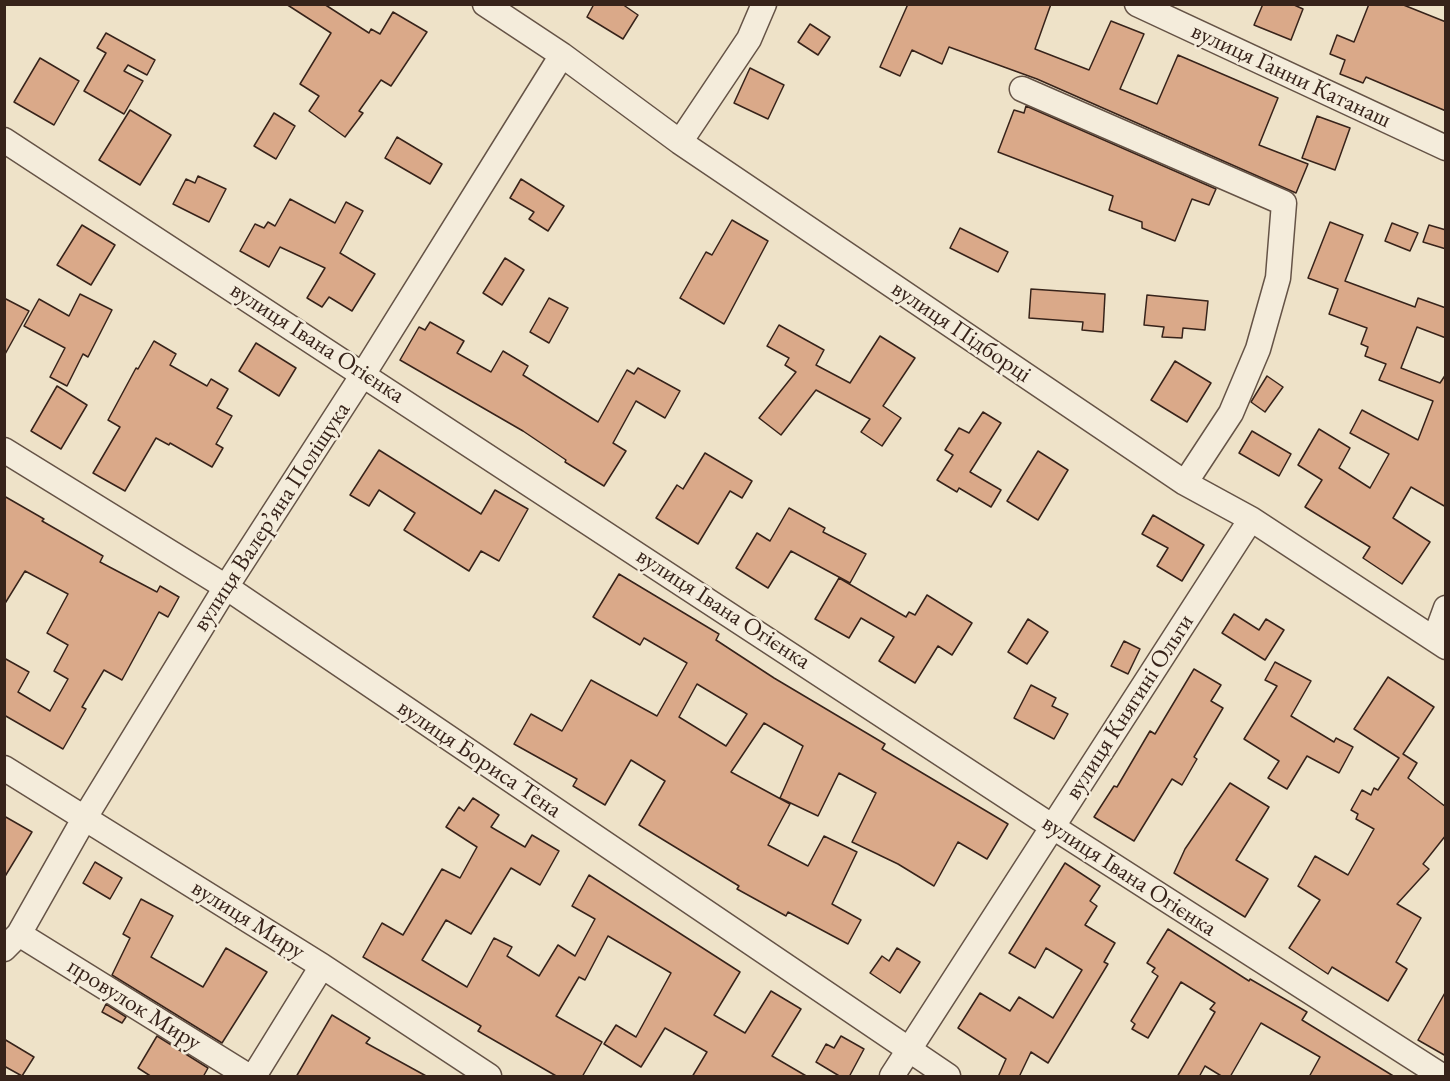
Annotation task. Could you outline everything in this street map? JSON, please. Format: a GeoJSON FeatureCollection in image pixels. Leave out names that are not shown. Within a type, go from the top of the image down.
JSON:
{"type":"FeatureCollection","features":[{"type":"Feature","properties":{"kind":"street","name":"вулиця Підборці"},"geometry":{"type":"LineString","coordinates":[[485,4],[562,56],[680,142],[1185,483],[1251,519],[1440,643]]}},
{"type":"Feature","properties":{"kind":"street"},"geometry":{"type":"LineString","coordinates":[[680,142],[749,39],[764,4]]}},
{"type":"Feature","properties":{"kind":"street","name":"вулиця Ганни Катанаш"},"geometry":{"type":"LineString","coordinates":[[1137,4],[1446,148]]}},
{"type":"Feature","properties":{"kind":"street","name":"вулиця Валерʼяна Поліщука"},"geometry":{"type":"LineString","coordinates":[[12,942],[84,819],[226,587],[364,374],[562,56]]}},
{"type":"Feature","properties":{"kind":"street"},"geometry":{"type":"LineString","coordinates":[[1022,89],[1284,203],[1278,278],[1258,349],[1231,413],[1185,483]]}},
{"type":"Feature","properties":{"kind":"street","name":"вулиця Івана Огієнка"},"geometry":{"type":"LineString","coordinates":[[4,140],[1053,826],[1442,1077]]}},
{"type":"Feature","properties":{"kind":"street","name":"вулиця Бориса Тена"},"geometry":{"type":"LineString","coordinates":[[4,450],[226,587],[948,1077]]}},
{"type":"Feature","properties":{"kind":"street","name":"вулиця Княгині Ольги"},"geometry":{"type":"LineString","coordinates":[[892,1077],[1251,519]]}},
{"type":"Feature","properties":{"kind":"street"},"geometry":{"type":"LineString","coordinates":[[1440,643],[1446,608]]}},
{"type":"Feature","properties":{"kind":"street","name":"вулиця Миру"},"geometry":{"type":"LineString","coordinates":[[4,768],[322,966],[489,1077]]}},
{"type":"Feature","properties":{"kind":"street","name":"провулок Миру"},"geometry":{"type":"LineString","coordinates":[[12,942],[248,1077]]}},
{"type":"Feature","properties":{"kind":"street"},"geometry":{"type":"LineString","coordinates":[[254,1077],[322,966]]}},
{"type":"Feature","properties":{"kind":"building"},"geometry":{"type":"Polygon","coordinates":[[[286,4],[324,4],[369,33],[371,29],[380,34],[393,12],[427,32],[391,86],[381,80],[359,111],[363,113],[345,137],[309,111],[319,96],[300,84],[331,33],[286,4]]]}},
{"type":"Feature","properties":{"kind":"building"},"geometry":{"type":"Polygon","coordinates":[[[594,4],[622,4],[638,15],[623,39],[587,17],[594,4]]]}},
{"type":"Feature","properties":{"kind":"building"},"geometry":{"type":"Polygon","coordinates":[[[908,4],[1051,4],[1035,49],[1089,70],[1111,21],[1144,34],[1120,89],[1157,104],[1178,55],[1278,98],[1259,145],[1308,164],[1296,193],[1037,79],[949,47],[942,64],[912,50],[900,76],[880,67],[908,4]]]}},
{"type":"Feature","properties":{"kind":"building"},"geometry":{"type":"Polygon","coordinates":[[[1263,4],[1292,4],[1303,9],[1291,40],[1254,25],[1263,4]]]}},
{"type":"Feature","properties":{"kind":"building"},"geometry":{"type":"Polygon","coordinates":[[[1369,4],[1401,4],[1446,22],[1446,111],[1366,77],[1363,83],[1340,74],[1345,60],[1330,54],[1337,35],[1354,42],[1369,4]]]}},
{"type":"Feature","properties":{"kind":"building"},"geometry":{"type":"Polygon","coordinates":[[[810,24],[830,37],[818,55],[798,42],[810,24]]]}},
{"type":"Feature","properties":{"kind":"building"},"geometry":{"type":"Polygon","coordinates":[[[106,33],[155,60],[147,75],[128,65],[124,71],[143,81],[124,114],[84,91],[106,53],[97,48],[106,33]]]}},
{"type":"Feature","properties":{"kind":"building"},"geometry":{"type":"Polygon","coordinates":[[[40,58],[79,81],[54,125],[14,102],[40,58]]]}},
{"type":"Feature","properties":{"kind":"building"},"geometry":{"type":"Polygon","coordinates":[[[750,68],[784,85],[768,119],[734,103],[750,68]]]}},
{"type":"Feature","properties":{"kind":"building"},"geometry":{"type":"Polygon","coordinates":[[[1026,106],[1216,189],[1209,205],[1192,199],[1175,241],[1142,228],[1142,222],[1109,210],[1113,196],[998,152],[1014,110],[1024,113],[1026,106]]]}},
{"type":"Feature","properties":{"kind":"building"},"geometry":{"type":"Polygon","coordinates":[[[130,110],[171,135],[140,185],[99,160],[130,110]]]}},
{"type":"Feature","properties":{"kind":"building"},"geometry":{"type":"Polygon","coordinates":[[[274,113],[295,126],[276,159],[254,146],[274,113]]]}},
{"type":"Feature","properties":{"kind":"building"},"geometry":{"type":"Polygon","coordinates":[[[1317,116],[1350,128],[1335,170],[1302,158],[1317,116]]]}},
{"type":"Feature","properties":{"kind":"building"},"geometry":{"type":"Polygon","coordinates":[[[397,137],[442,164],[430,184],[385,158],[397,137]]]}},
{"type":"Feature","properties":{"kind":"building"},"geometry":{"type":"Polygon","coordinates":[[[198,176],[226,189],[209,222],[173,204],[186,179],[195,183],[198,176]]]}},
{"type":"Feature","properties":{"kind":"building"},"geometry":{"type":"Polygon","coordinates":[[[521,179],[564,206],[548,231],[529,219],[534,212],[510,198],[521,179]]]}},
{"type":"Feature","properties":{"kind":"building"},"geometry":{"type":"Polygon","coordinates":[[[290,199],[335,223],[346,202],[363,211],[340,253],[375,274],[352,311],[329,297],[322,307],[307,298],[325,268],[280,247],[269,267],[240,251],[255,224],[264,228],[268,222],[275,226],[290,199]]]}},
{"type":"Feature","properties":{"kind":"building"},"geometry":{"type":"Polygon","coordinates":[[[732,220],[768,241],[724,324],[680,298],[706,252],[712,255],[732,220]]]}},
{"type":"Feature","properties":{"kind":"building"},"geometry":{"type":"Polygon","coordinates":[[[1330,222],[1363,235],[1345,281],[1415,307],[1418,298],[1446,308],[1446,338],[1417,327],[1401,368],[1440,383],[1446,374],[1446,507],[1411,487],[1393,518],[1430,542],[1402,584],[1363,558],[1370,547],[1305,507],[1322,480],[1298,465],[1319,429],[1350,448],[1339,468],[1370,488],[1389,454],[1350,433],[1362,410],[1418,440],[1433,401],[1379,380],[1386,364],[1365,356],[1368,347],[1361,344],[1367,328],[1329,314],[1338,289],[1308,278],[1330,222]]]}},
{"type":"Feature","properties":{"kind":"building"},"geometry":{"type":"Polygon","coordinates":[[[1392,223],[1418,233],[1410,251],[1385,241],[1392,223]]]}},
{"type":"Feature","properties":{"kind":"building"},"geometry":{"type":"Polygon","coordinates":[[[82,225],[115,245],[91,285],[57,265],[82,225]]]}},
{"type":"Feature","properties":{"kind":"building"},"geometry":{"type":"Polygon","coordinates":[[[1429,225],[1446,230],[1446,249],[1423,242],[1429,225]]]}},
{"type":"Feature","properties":{"kind":"building"},"geometry":{"type":"Polygon","coordinates":[[[960,228],[1008,252],[998,272],[950,248],[960,228]]]}},
{"type":"Feature","properties":{"kind":"building"},"geometry":{"type":"Polygon","coordinates":[[[505,258],[524,270],[502,305],[483,293],[505,258]]]}},
{"type":"Feature","properties":{"kind":"building"},"geometry":{"type":"Polygon","coordinates":[[[1031,289],[1105,294],[1103,332],[1082,330],[1083,322],[1029,318],[1031,289]]]}},
{"type":"Feature","properties":{"kind":"building"},"geometry":{"type":"Polygon","coordinates":[[[80,294],[112,310],[88,357],[83,354],[67,386],[50,377],[65,348],[24,326],[39,299],[69,316],[80,294]]]}},
{"type":"Feature","properties":{"kind":"building"},"geometry":{"type":"Polygon","coordinates":[[[1147,295],[1208,301],[1205,330],[1183,328],[1182,338],[1162,337],[1164,327],[1144,325],[1147,295]]]}},
{"type":"Feature","properties":{"kind":"building"},"geometry":{"type":"Polygon","coordinates":[[[4,298],[29,311],[4,356],[4,298]]]}},
{"type":"Feature","properties":{"kind":"building"},"geometry":{"type":"Polygon","coordinates":[[[549,298],[568,308],[549,343],[530,332],[549,298]]]}},
{"type":"Feature","properties":{"kind":"building"},"geometry":{"type":"Polygon","coordinates":[[[430,322],[464,341],[457,353],[491,372],[503,351],[528,366],[523,375],[598,422],[627,370],[634,374],[638,368],[680,391],[665,418],[636,401],[613,443],[626,451],[604,486],[565,462],[566,460],[523,431],[400,360],[419,327],[425,330],[430,322]]]}},
{"type":"Feature","properties":{"kind":"building"},"geometry":{"type":"Polygon","coordinates":[[[779,325],[824,350],[816,365],[850,383],[880,336],[915,358],[883,406],[901,418],[882,446],[861,432],[870,419],[816,390],[781,435],[759,418],[796,372],[785,365],[789,358],[767,346],[779,325]]]}},
{"type":"Feature","properties":{"kind":"building"},"geometry":{"type":"Polygon","coordinates":[[[154,341],[176,354],[170,365],[207,386],[211,379],[228,389],[217,408],[232,416],[216,444],[223,448],[212,467],[170,443],[169,445],[156,438],[125,491],[93,473],[120,427],[108,420],[136,368],[138,369],[154,341]]]}},
{"type":"Feature","properties":{"kind":"building"},"geometry":{"type":"Polygon","coordinates":[[[256,343],[296,368],[279,396],[239,371],[256,343]]]}},
{"type":"Feature","properties":{"kind":"building"},"geometry":{"type":"Polygon","coordinates":[[[1175,361],[1211,383],[1187,422],[1151,400],[1175,361]]]}},
{"type":"Feature","properties":{"kind":"building"},"geometry":{"type":"Polygon","coordinates":[[[1267,376],[1283,387],[1265,412],[1251,402],[1267,376]]]}},
{"type":"Feature","properties":{"kind":"building"},"geometry":{"type":"Polygon","coordinates":[[[57,386],[87,405],[61,449],[31,431],[57,386]]]}},
{"type":"Feature","properties":{"kind":"building"},"geometry":{"type":"Polygon","coordinates":[[[983,412],[1001,423],[970,472],[1001,490],[991,507],[959,488],[957,492],[937,480],[953,455],[945,450],[959,428],[969,433],[983,412]]]}},
{"type":"Feature","properties":{"kind":"building"},"geometry":{"type":"Polygon","coordinates":[[[1252,431],[1291,454],[1279,476],[1239,453],[1252,431]]]}},
{"type":"Feature","properties":{"kind":"building"},"geometry":{"type":"Polygon","coordinates":[[[379,450],[481,514],[495,490],[528,509],[499,561],[481,551],[469,571],[404,530],[415,513],[379,490],[369,506],[350,495],[379,450]]]}},
{"type":"Feature","properties":{"kind":"building"},"geometry":{"type":"Polygon","coordinates":[[[1038,451],[1068,470],[1038,520],[1007,501],[1038,451]]]}},
{"type":"Feature","properties":{"kind":"building"},"geometry":{"type":"Polygon","coordinates":[[[705,453],[752,481],[742,498],[730,491],[698,544],[656,518],[677,485],[683,489],[705,453]]]}},
{"type":"Feature","properties":{"kind":"building"},"geometry":{"type":"Polygon","coordinates":[[[4,496],[103,556],[100,562],[157,592],[160,586],[179,597],[168,617],[159,612],[122,680],[104,670],[82,707],[86,709],[63,749],[4,715],[4,658],[29,672],[18,692],[50,711],[68,679],[54,671],[68,645],[47,633],[68,594],[25,571],[4,605],[4,496]]]}},
{"type":"Feature","properties":{"kind":"building"},"geometry":{"type":"Polygon","coordinates":[[[789,508],[825,528],[823,532],[866,554],[850,583],[791,551],[768,588],[736,568],[757,533],[770,541],[789,508]]]}},
{"type":"Feature","properties":{"kind":"building"},"geometry":{"type":"Polygon","coordinates":[[[1153,515],[1204,545],[1182,581],[1157,566],[1168,548],[1142,534],[1153,515]]]}},
{"type":"Feature","properties":{"kind":"building"},"geometry":{"type":"Polygon","coordinates":[[[619,574],[719,634],[716,640],[774,678],[885,744],[882,749],[1008,824],[987,859],[958,842],[934,886],[898,864],[852,842],[876,793],[839,773],[818,816],[780,798],[803,746],[764,723],[731,772],[790,804],[768,845],[808,866],[824,836],[857,852],[832,904],[861,920],[848,944],[788,912],[786,916],[737,889],[739,886],[639,825],[665,781],[631,760],[605,805],[573,786],[577,779],[514,744],[531,714],[562,731],[591,680],[657,716],[687,663],[644,638],[640,645],[593,617],[619,574]],[[697,684],[679,717],[726,746],[747,714],[697,684]]]}},
{"type":"Feature","properties":{"kind":"building"},"geometry":{"type":"Polygon","coordinates":[[[839,578],[906,617],[909,612],[915,615],[927,595],[972,623],[952,655],[938,646],[915,683],[879,661],[894,637],[861,618],[849,638],[815,619],[839,578]]]}},
{"type":"Feature","properties":{"kind":"building"},"geometry":{"type":"Polygon","coordinates":[[[1234,614],[1259,630],[1266,619],[1284,630],[1265,660],[1222,633],[1234,614]]]}},
{"type":"Feature","properties":{"kind":"building"},"geometry":{"type":"Polygon","coordinates":[[[1028,619],[1048,632],[1027,664],[1008,652],[1028,619]]]}},
{"type":"Feature","properties":{"kind":"building"},"geometry":{"type":"Polygon","coordinates":[[[1124,641],[1140,649],[1128,674],[1111,666],[1124,641]]]}},
{"type":"Feature","properties":{"kind":"building"},"geometry":{"type":"Polygon","coordinates":[[[1275,662],[1311,681],[1291,716],[1334,742],[1336,738],[1353,747],[1339,773],[1307,756],[1287,789],[1268,778],[1279,761],[1244,739],[1277,686],[1265,680],[1275,662]]]}},
{"type":"Feature","properties":{"kind":"building"},"geometry":{"type":"Polygon","coordinates":[[[1194,669],[1221,685],[1211,701],[1223,708],[1194,757],[1197,759],[1182,785],[1172,779],[1134,841],[1094,817],[1114,786],[1117,787],[1150,731],[1155,734],[1194,669]]]}},
{"type":"Feature","properties":{"kind":"building"},"geometry":{"type":"Polygon","coordinates":[[[1388,677],[1434,707],[1403,754],[1417,763],[1408,778],[1446,807],[1446,835],[1423,864],[1429,869],[1397,904],[1421,918],[1396,962],[1407,969],[1388,1001],[1332,967],[1328,974],[1289,948],[1320,900],[1298,886],[1315,856],[1348,875],[1374,829],[1356,819],[1358,814],[1351,810],[1362,790],[1371,795],[1374,788],[1378,790],[1399,758],[1354,729],[1388,677]]]}},
{"type":"Feature","properties":{"kind":"building"},"geometry":{"type":"Polygon","coordinates":[[[1031,685],[1056,698],[1052,706],[1068,714],[1054,739],[1014,718],[1031,685]]]}},
{"type":"Feature","properties":{"kind":"building"},"geometry":{"type":"Polygon","coordinates":[[[1230,783],[1269,807],[1236,860],[1268,879],[1245,917],[1174,873],[1185,849],[1230,783]]]}},
{"type":"Feature","properties":{"kind":"building"},"geometry":{"type":"Polygon","coordinates":[[[473,798],[499,815],[491,827],[525,847],[532,835],[559,851],[540,885],[511,868],[471,934],[446,920],[422,960],[467,987],[494,938],[512,947],[507,956],[539,976],[558,945],[575,956],[595,919],[572,906],[589,875],[740,972],[714,1015],[745,1033],[771,991],[801,1009],[772,1056],[808,1077],[692,1077],[707,1052],[665,1028],[641,1067],[604,1044],[616,1025],[636,1037],[671,973],[608,936],[585,980],[579,977],[556,1016],[602,1042],[582,1077],[558,1077],[478,1031],[481,1026],[363,957],[382,923],[403,935],[442,869],[460,878],[477,847],[446,827],[459,807],[464,811],[473,798]]]}},
{"type":"Feature","properties":{"kind":"building"},"geometry":{"type":"Polygon","coordinates":[[[4,816],[32,832],[4,878],[4,816]]]}},
{"type":"Feature","properties":{"kind":"building"},"geometry":{"type":"Polygon","coordinates":[[[95,862],[122,878],[110,899],[83,883],[95,862]]]}},
{"type":"Feature","properties":{"kind":"building"},"geometry":{"type":"Polygon","coordinates":[[[1065,863],[1100,886],[1090,901],[1097,906],[1085,925],[1115,943],[1104,962],[1108,964],[1048,1063],[1031,1052],[1019,1077],[998,1077],[1006,1059],[958,1028],[980,993],[1010,1011],[1019,997],[1053,1018],[1082,970],[1046,948],[1035,968],[1009,953],[1065,863]]]}},
{"type":"Feature","properties":{"kind":"building"},"geometry":{"type":"Polygon","coordinates":[[[141,899],[173,916],[151,957],[203,987],[226,948],[267,972],[222,1043],[112,975],[130,938],[123,934],[141,899]]]}},
{"type":"Feature","properties":{"kind":"building"},"geometry":{"type":"Polygon","coordinates":[[[1168,929],[1249,981],[1250,979],[1307,1012],[1302,1020],[1395,1077],[1309,1077],[1320,1057],[1261,1023],[1230,1077],[1223,1077],[1205,1066],[1199,1077],[1177,1077],[1215,1012],[1210,1009],[1215,1003],[1181,982],[1148,1038],[1132,1029],[1135,1024],[1131,1021],[1158,976],[1152,972],[1155,968],[1147,963],[1168,929]]]}},
{"type":"Feature","properties":{"kind":"building"},"geometry":{"type":"Polygon","coordinates":[[[897,948],[920,962],[900,993],[870,973],[882,956],[889,961],[897,948]]]}},
{"type":"Feature","properties":{"kind":"building"},"geometry":{"type":"Polygon","coordinates":[[[1446,991],[1446,1056],[1418,1040],[1446,991]]]}},
{"type":"Feature","properties":{"kind":"building"},"geometry":{"type":"Polygon","coordinates":[[[106,1004],[126,1017],[122,1023],[102,1012],[106,1004]]]}},
{"type":"Feature","properties":{"kind":"building"},"geometry":{"type":"Polygon","coordinates":[[[332,1015],[370,1038],[366,1043],[428,1077],[296,1077],[332,1015]]]}},
{"type":"Feature","properties":{"kind":"building"},"geometry":{"type":"Polygon","coordinates":[[[157,1036],[208,1068],[203,1077],[152,1077],[138,1068],[157,1036]]]}},
{"type":"Feature","properties":{"kind":"building"},"geometry":{"type":"Polygon","coordinates":[[[841,1036],[864,1049],[849,1077],[841,1077],[816,1062],[826,1044],[834,1048],[841,1036]]]}},
{"type":"Feature","properties":{"kind":"building"},"geometry":{"type":"Polygon","coordinates":[[[4,1039],[34,1057],[22,1076],[4,1066],[4,1039]]]}}]}
